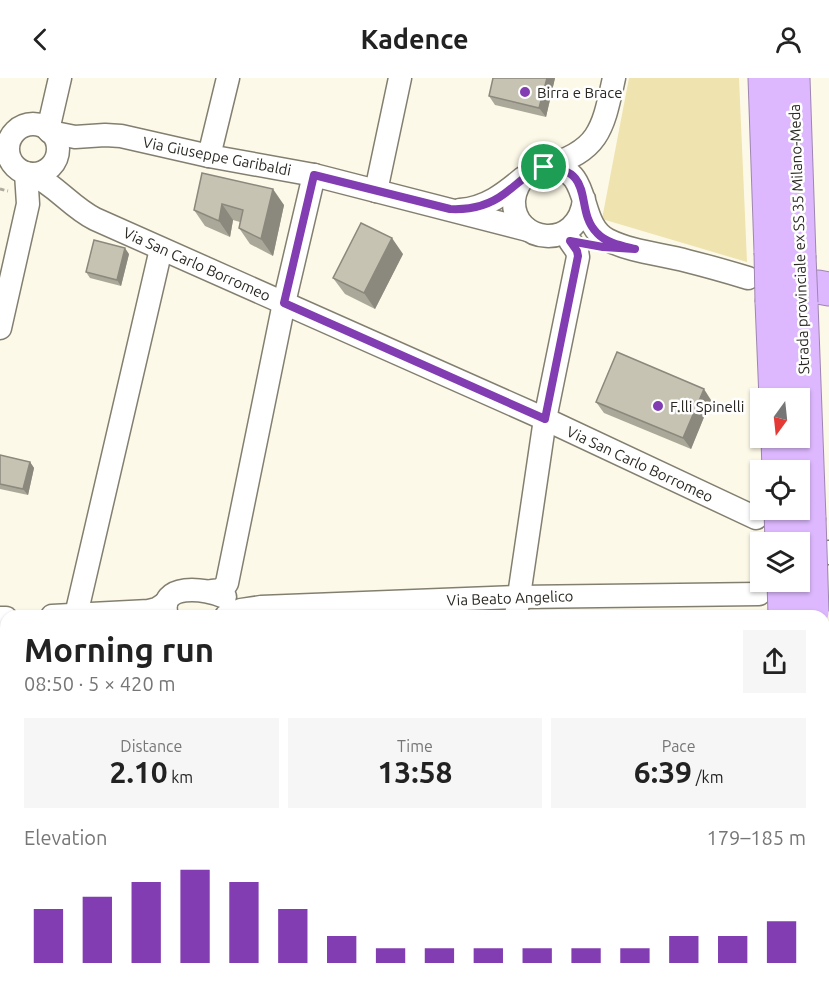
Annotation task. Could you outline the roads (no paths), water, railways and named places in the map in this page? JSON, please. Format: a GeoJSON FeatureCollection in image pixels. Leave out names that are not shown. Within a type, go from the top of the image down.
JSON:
{"type":"FeatureCollection","features":[{"type":"Feature","properties":{"kind":"highway","name":"Strada provinciale ex SS 35 Milano-Meda"},"geometry":{"type":"LineString","coordinates":[[765,78],[798,282],[778,388]]}},
{"type":"Feature","properties":{"kind":"highway","name":"Strada provinciale ex SS 35 Milano-Meda"},"geometry":{"type":"LineString","coordinates":[[786,460],[798,282],[793,78]]}},
{"type":"Feature","properties":{"kind":"highway","name":"Strada provinciale ex SS 35 Milano-Meda"},"geometry":{"type":"LineString","coordinates":[[783,520],[809,608]]}},
{"type":"Feature","properties":{"kind":"highway","name":"Strada provinciale ex SS 35 Milano-Meda"},"geometry":{"type":"LineString","coordinates":[[779,592],[809,608]]}},
{"type":"Feature","properties":{"kind":"street"},"geometry":{"type":"LineString","coordinates":[[43,129],[60,78]]}},
{"type":"Feature","properties":{"kind":"street"},"geometry":{"type":"LineString","coordinates":[[209,156],[228,78]]}},
{"type":"Feature","properties":{"kind":"street"},"geometry":{"type":"LineString","coordinates":[[376,191],[400,78]]}},
{"type":"Feature","properties":{"kind":"street"},"geometry":{"type":"LineString","coordinates":[[450,209],[477,207],[491,202],[533,171],[575,156],[589,145],[599,132],[606,116],[614,78]]}},
{"type":"Feature","properties":{"kind":"street","name":"Via Giuseppe Garibaldi"},"geometry":{"type":"LineString","coordinates":[[0,120],[75,137],[121,136],[209,156],[314,175],[528,230]]}},
{"type":"Feature","properties":{"kind":"street"},"geometry":{"type":"LineString","coordinates":[[43,129],[15,132],[4,147],[18,169],[29,173],[43,172],[68,148],[89,136]]}},
{"type":"Feature","properties":{"kind":"street"},"geometry":{"type":"LineString","coordinates":[[43,129],[58,145],[55,161],[57,180],[66,199]]}},
{"type":"Feature","properties":{"kind":"street"},"geometry":{"type":"LineString","coordinates":[[544,167],[556,167],[575,178],[581,188],[588,217],[597,233],[618,244],[687,261],[798,282]]}},
{"type":"Feature","properties":{"kind":"street"},"geometry":{"type":"LineString","coordinates":[[0,328],[28,204],[29,173]]}},
{"type":"Feature","properties":{"kind":"street","name":"Via San Carlo Borromeo"},"geometry":{"type":"LineString","coordinates":[[29,173],[48,183],[85,214],[161,249],[545,419],[750,503]]}},
{"type":"Feature","properties":{"kind":"street"},"geometry":{"type":"LineString","coordinates":[[225,610],[225,605],[215,593],[222,590],[227,583],[284,303],[314,175]]}},
{"type":"Feature","properties":{"kind":"street"},"geometry":{"type":"LineString","coordinates":[[524,178],[517,187],[514,199],[515,210],[520,221],[528,230],[538,235],[603,247],[635,249]]}},
{"type":"Feature","properties":{"kind":"street"},"geometry":{"type":"LineString","coordinates":[[560,239],[561,234],[571,229],[578,220],[583,210],[584,199]]}},
{"type":"Feature","properties":{"kind":"street"},"geometry":{"type":"LineString","coordinates":[[518,607],[545,419],[578,256],[577,251],[560,239]]}},
{"type":"Feature","properties":{"kind":"street"},"geometry":{"type":"LineString","coordinates":[[77,610],[161,249]]}},
{"type":"Feature","properties":{"kind":"street","name":"Via Beato Angelico"},"geometry":{"type":"LineString","coordinates":[[165,610],[170,597],[183,590],[215,593],[240,603],[261,607]]}},
{"type":"Feature","properties":{"kind":"street","name":"Via Beato Angelico"},"geometry":{"type":"LineString","coordinates":[[242,610],[261,607],[518,607],[750,590]]}},
{"type":"Feature","properties":{"kind":"place","name":"Birra e Brace"},"geometry":{"type":"Point","coordinates":[525,92]}},
{"type":"Feature","properties":{"kind":"place","name":"F.lli Spinelli"},"geometry":{"type":"Point","coordinates":[658,406]}}]}
